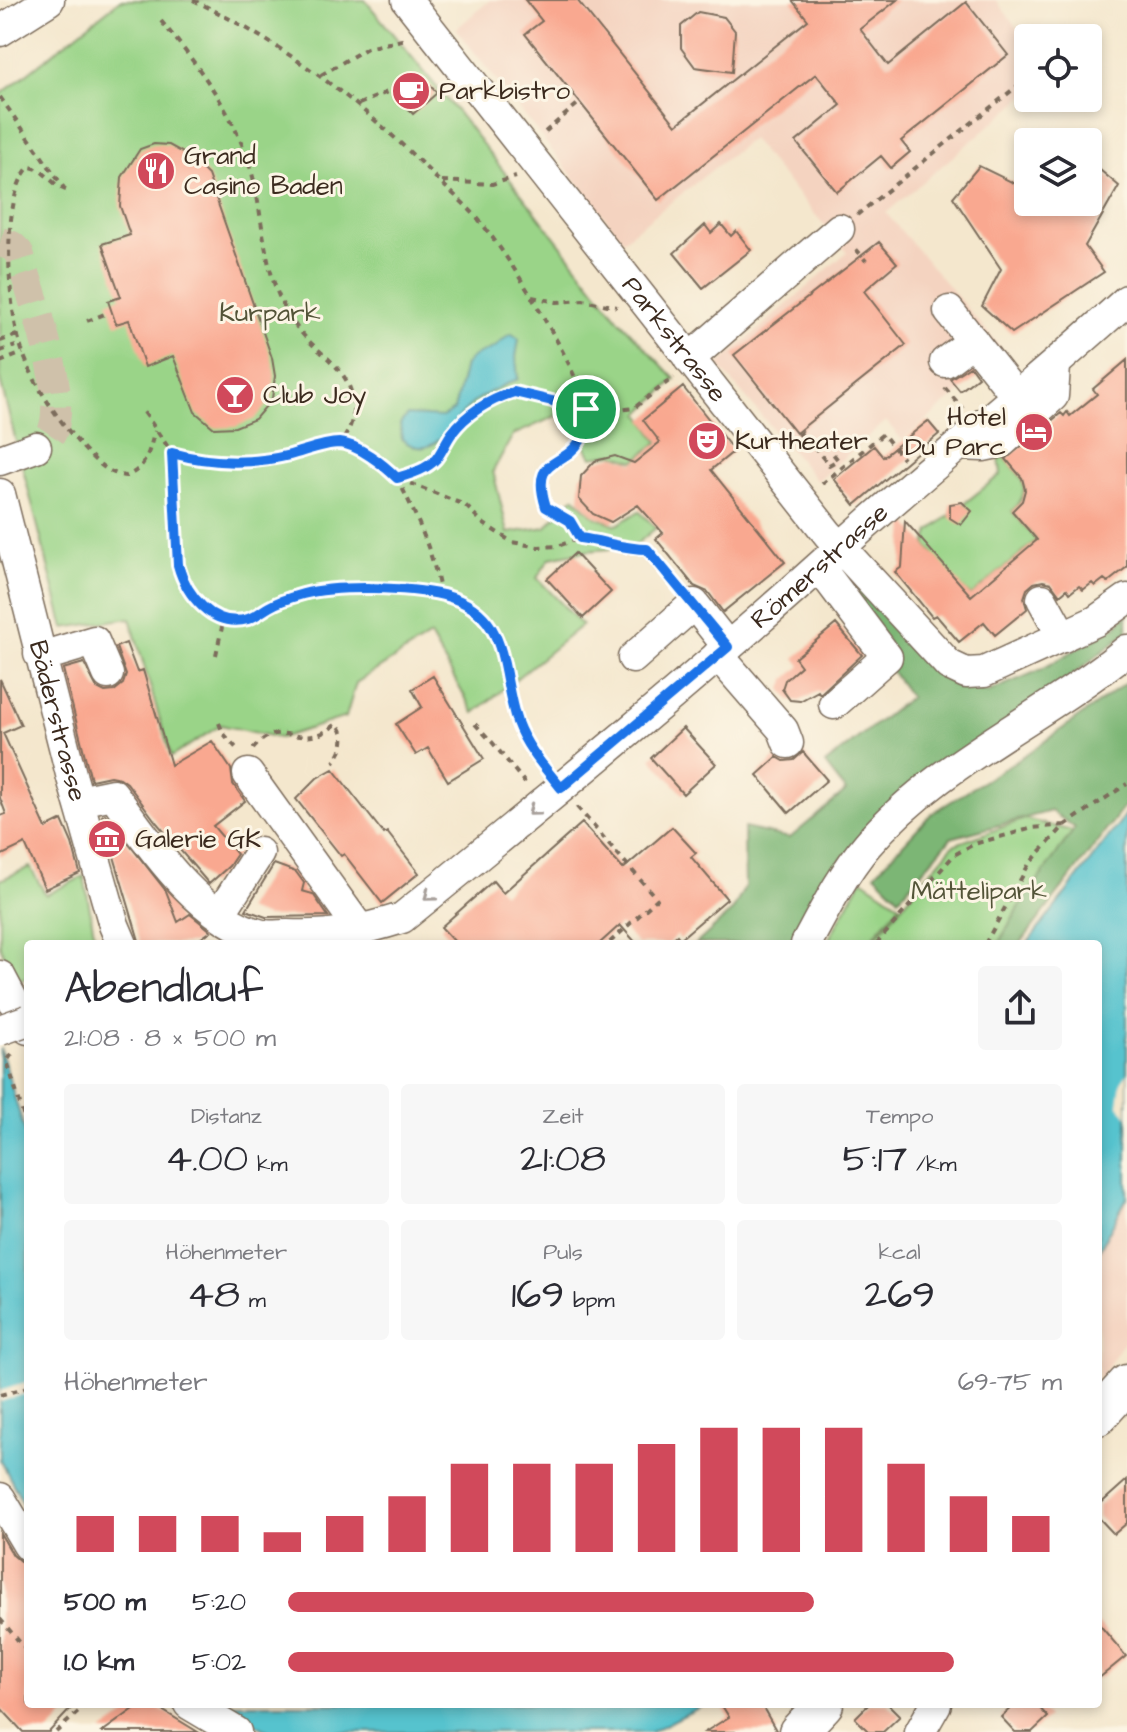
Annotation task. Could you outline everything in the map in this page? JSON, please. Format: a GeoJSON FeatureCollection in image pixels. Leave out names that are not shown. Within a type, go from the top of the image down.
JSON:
{"type":"FeatureCollection","features":[{"type":"Feature","properties":{"kind":"main road"},"geometry":{"type":"LineString","coordinates":[[1102,1412],[1127,1384]]}},
{"type":"Feature","properties":{"kind":"main road"},"geometry":{"type":"LineString","coordinates":[[798,1732],[820,1708]]}},
{"type":"Feature","properties":{"kind":"street","name":"Parkstrasse"},"geometry":{"type":"LineString","coordinates":[[407,0],[684,366],[828,534],[836,552],[931,648],[957,670],[984,672],[1096,621],[1127,599]]}},
{"type":"Feature","properties":{"kind":"street"},"geometry":{"type":"LineString","coordinates":[[0,7],[45,2]]}},
{"type":"Feature","properties":{"kind":"street"},"geometry":{"type":"LineString","coordinates":[[0,31],[45,2]]}},
{"type":"Feature","properties":{"kind":"street"},"geometry":{"type":"LineString","coordinates":[[684,366],[839,229]]}},
{"type":"Feature","properties":{"kind":"street","name":"Römerstrasse"},"geometry":{"type":"LineString","coordinates":[[79,801],[113,794],[183,885],[220,914],[266,939],[361,931],[402,918],[556,796],[1055,366],[1127,300]]}},
{"type":"Feature","properties":{"kind":"street"},"geometry":{"type":"LineString","coordinates":[[949,311],[1017,397]]}},
{"type":"Feature","properties":{"kind":"street"},"geometry":{"type":"LineString","coordinates":[[946,376],[973,341]]}},
{"type":"Feature","properties":{"kind":"street"},"geometry":{"type":"LineString","coordinates":[[960,445],[983,446],[1002,442],[1053,396],[1055,366]]}},
{"type":"Feature","properties":{"kind":"street"},"geometry":{"type":"LineString","coordinates":[[0,460],[36,447]]}},
{"type":"Feature","properties":{"kind":"street","name":"Bäderstrasse"},"geometry":{"type":"LineString","coordinates":[[0,494],[39,654],[120,940]]}},
{"type":"Feature","properties":{"kind":"street"},"geometry":{"type":"LineString","coordinates":[[834,704],[887,657],[823,572],[836,552]]}},
{"type":"Feature","properties":{"kind":"street"},"geometry":{"type":"LineString","coordinates":[[1042,599],[1063,637]]}},
{"type":"Feature","properties":{"kind":"street"},"geometry":{"type":"LineString","coordinates":[[633,658],[694,604],[723,651],[783,730],[788,743]]}},
{"type":"Feature","properties":{"kind":"street"},"geometry":{"type":"LineString","coordinates":[[39,654],[54,653],[94,641],[108,674]]}},
{"type":"Feature","properties":{"kind":"street"},"geometry":{"type":"LineString","coordinates":[[808,940],[850,866],[915,799],[975,754],[1093,679],[1127,650]]}},
{"type":"Feature","properties":{"kind":"street"},"geometry":{"type":"LineString","coordinates":[[248,765],[361,931]]}},
{"type":"Feature","properties":{"kind":"street"},"geometry":{"type":"LineString","coordinates":[[220,914],[259,853]]}},
{"type":"Feature","properties":{"kind":"street"},"geometry":{"type":"LineString","coordinates":[[0,976],[24,1021],[0,1030]]}},
{"type":"Feature","properties":{"kind":"street"},"geometry":{"type":"LineString","coordinates":[[0,1498],[24,1538]]}},
{"type":"Feature","properties":{"kind":"street"},"geometry":{"type":"LineString","coordinates":[[196,1708],[236,1732]]}},
{"type":"Feature","properties":{"kind":"street"},"geometry":{"type":"LineString","coordinates":[[920,1732],[934,1708]]}},
{"type":"Feature","properties":{"kind":"path"},"geometry":{"type":"LineString","coordinates":[[193,0],[263,36],[321,75],[400,140],[481,222],[532,297],[556,339],[586,409],[580,442],[546,470],[541,491],[546,507],[570,521],[580,538]]}},
{"type":"Feature","properties":{"kind":"path"},"geometry":{"type":"LineString","coordinates":[[161,21],[208,83],[237,128],[257,197],[269,267],[287,312],[301,332],[336,366],[349,387],[353,418],[340,443]]}},
{"type":"Feature","properties":{"kind":"path"},"geometry":{"type":"LineString","coordinates":[[321,75],[367,48],[408,39]]}},
{"type":"Feature","properties":{"kind":"path"},"geometry":{"type":"LineString","coordinates":[[358,104],[397,88]]}},
{"type":"Feature","properties":{"kind":"path"},"geometry":{"type":"LineString","coordinates":[[839,229],[1014,89]]}},
{"type":"Feature","properties":{"kind":"path"},"geometry":{"type":"LineString","coordinates":[[0,97],[66,190],[59,188],[39,170],[29,167],[20,175],[9,199],[5,255],[10,310],[23,353],[58,416],[81,446],[105,468],[126,476],[139,469],[155,431]]}},
{"type":"Feature","properties":{"kind":"path"},"geometry":{"type":"LineString","coordinates":[[540,136],[580,102]]}},
{"type":"Feature","properties":{"kind":"path"},"geometry":{"type":"LineString","coordinates":[[440,181],[492,184],[519,176]]}},
{"type":"Feature","properties":{"kind":"path"},"geometry":{"type":"LineString","coordinates":[[532,297],[557,302],[583,300],[618,307]]}},
{"type":"Feature","properties":{"kind":"path"},"geometry":{"type":"LineString","coordinates":[[87,321],[107,313]]}},
{"type":"Feature","properties":{"kind":"path"},"geometry":{"type":"LineString","coordinates":[[0,341],[17,335]]}},
{"type":"Feature","properties":{"kind":"path"},"geometry":{"type":"LineString","coordinates":[[0,351],[16,346]]}},
{"type":"Feature","properties":{"kind":"path"},"geometry":{"type":"LineString","coordinates":[[0,362],[23,353]]}},
{"type":"Feature","properties":{"kind":"path"},"geometry":{"type":"LineString","coordinates":[[397,478],[435,461],[453,431],[478,407],[495,398],[514,392],[586,409],[634,408],[684,366]]}},
{"type":"Feature","properties":{"kind":"path"},"geometry":{"type":"LineString","coordinates":[[946,376],[970,416]]}},
{"type":"Feature","properties":{"kind":"path"},"geometry":{"type":"LineString","coordinates":[[144,412],[172,453],[178,565],[191,597],[204,609],[239,621],[250,619],[272,605],[292,598],[331,589],[410,591],[458,600],[492,624],[501,645],[518,726],[556,796]]}},
{"type":"Feature","properties":{"kind":"path"},"geometry":{"type":"LineString","coordinates":[[783,447],[802,432],[829,465],[838,460],[830,450]]}},
{"type":"Feature","properties":{"kind":"path"},"geometry":{"type":"LineString","coordinates":[[817,488],[883,434],[903,459]]}},
{"type":"Feature","properties":{"kind":"path"},"geometry":{"type":"LineString","coordinates":[[172,453],[207,461],[239,463],[274,459],[340,443],[379,460],[397,478],[427,542],[441,595]]}},
{"type":"Feature","properties":{"kind":"path"},"geometry":{"type":"LineString","coordinates":[[397,478],[465,505],[484,524],[512,542],[548,546],[580,538],[625,549],[647,549],[694,604]]}},
{"type":"Feature","properties":{"kind":"path"},"geometry":{"type":"LineString","coordinates":[[216,655],[224,618]]}},
{"type":"Feature","properties":{"kind":"path"},"geometry":{"type":"LineString","coordinates":[[219,723],[248,765],[262,739],[277,731],[303,736],[319,735],[337,724],[343,731],[343,743],[334,762]]}},
{"type":"Feature","properties":{"kind":"path"},"geometry":{"type":"LineString","coordinates":[[475,724],[556,796],[657,899],[612,940]]}},
{"type":"Feature","properties":{"kind":"path"},"geometry":{"type":"LineString","coordinates":[[987,940],[1029,864],[1065,825],[1127,784]]}},
{"type":"Feature","properties":{"kind":"path"},"geometry":{"type":"LineString","coordinates":[[880,940],[954,855],[974,844],[1033,828],[1065,825]]}},
{"type":"Feature","properties":{"kind":"path"},"geometry":{"type":"LineString","coordinates":[[7,1061],[24,1118]]}},
{"type":"Feature","properties":{"kind":"path"},"geometry":{"type":"LineString","coordinates":[[0,1395],[24,1388]]}},
{"type":"Feature","properties":{"kind":"path"},"geometry":{"type":"LineString","coordinates":[[0,1619],[24,1647]]}},
{"type":"Feature","properties":{"kind":"path"},"geometry":{"type":"LineString","coordinates":[[56,1732],[83,1708]]}},
{"type":"Feature","properties":{"kind":"shaded area"},"geometry":{"type":"Polygon","coordinates":[[[490,0],[996,0],[1014,24],[1014,105],[886,213],[1006,354],[902,440],[886,421],[817,481],[718,365],[847,252],[751,139],[623,240],[456,29],[490,0]]]}},
{"type":"Feature","properties":{"kind":"shaded area"},"geometry":{"type":"Polygon","coordinates":[[[1127,1198],[1127,1337],[1102,1375],[1102,1245],[1127,1198]]]}},
{"type":"Feature","properties":{"kind":"green space","name":"Kurpark"},"geometry":{"type":"Polygon","coordinates":[[[120,0],[365,0],[463,119],[620,321],[675,379],[640,414],[658,442],[634,461],[614,454],[592,457],[565,412],[513,435],[493,471],[508,533],[546,527],[574,497],[595,517],[617,525],[639,511],[656,528],[633,547],[550,558],[537,578],[582,625],[474,713],[430,636],[356,683],[346,717],[280,738],[221,725],[171,757],[130,618],[64,628],[0,380],[0,95],[120,0]]]}},
{"type":"Feature","properties":{"kind":"green space"},"geometry":{"type":"Polygon","coordinates":[[[998,450],[1017,472],[1024,486],[1020,502],[1012,511],[1037,540],[971,596],[932,557],[934,554],[926,545],[930,531],[1001,474],[998,450]]]}},
{"type":"Feature","properties":{"kind":"green space"},"geometry":{"type":"Polygon","coordinates":[[[853,576],[955,686],[988,692],[1040,670],[1115,627],[1127,614],[1127,632],[841,859],[793,940],[700,940],[733,910],[745,887],[744,828],[790,838],[846,791],[825,764],[910,697],[835,593],[853,576]]]}},
{"type":"Feature","properties":{"kind":"green space"},"geometry":{"type":"Polygon","coordinates":[[[1127,682],[1127,803],[1023,940],[1000,940],[1023,901],[1075,828],[1051,811],[951,838],[899,898],[875,874],[931,814],[1033,750],[1127,682]]]}},
{"type":"Feature","properties":{"kind":"green space","name":"Mättelipark"},"geometry":{"type":"Polygon","coordinates":[[[1025,819],[1089,835],[1008,940],[873,940],[953,845],[1025,819]]]}},
{"type":"Feature","properties":{"kind":"green space"},"geometry":{"type":"Polygon","coordinates":[[[30,867],[46,895],[84,876],[95,940],[24,940],[24,979],[15,983],[0,946],[0,880],[30,867]]]}},
{"type":"Feature","properties":{"kind":"green space"},"geometry":{"type":"Polygon","coordinates":[[[862,879],[900,905],[870,940],[828,940],[862,879]]]}},
{"type":"Feature","properties":{"kind":"water"},"geometry":{"type":"Polygon","coordinates":[[[512,334],[519,339],[516,357],[518,379],[472,404],[432,444],[413,446],[402,439],[400,424],[407,415],[442,417],[454,410],[465,365],[472,357],[495,347],[512,334]]]}},
{"type":"Feature","properties":{"kind":"water"},"geometry":{"type":"Polygon","coordinates":[[[1127,813],[1127,1198],[1102,1245],[1102,940],[1030,940],[1127,813]]]}},
{"type":"Feature","properties":{"kind":"water"},"geometry":{"type":"Polygon","coordinates":[[[0,1048],[24,1129],[24,1505],[0,1459],[0,1048]]]}},
{"type":"Feature","properties":{"kind":"water"},"geometry":{"type":"Polygon","coordinates":[[[225,1708],[698,1708],[651,1732],[270,1732],[225,1708]]]}},
{"type":"Feature","properties":{"kind":"pier"},"geometry":{"type":"Polygon","coordinates":[[[1127,1073],[1127,1117],[1118,1104],[1121,1082],[1127,1073]]]}},
{"type":"Feature","properties":{"kind":"pier"},"geometry":{"type":"Polygon","coordinates":[[[24,1383],[24,1394],[0,1402],[0,1391],[24,1383]]]}},
{"type":"Feature","properties":{"kind":"building"},"geometry":{"type":"Polygon","coordinates":[[[525,0],[577,0],[676,125],[808,20],[792,0],[897,0],[860,29],[888,65],[966,2],[1008,55],[901,141],[910,152],[891,168],[881,156],[837,192],[796,142],[841,105],[816,74],[658,200],[525,34],[542,21],[525,0]]]}},
{"type":"Feature","properties":{"kind":"building"},"geometry":{"type":"Polygon","coordinates":[[[698,12],[724,17],[735,31],[732,72],[695,67],[681,48],[681,26],[698,12]]]}},
{"type":"Feature","properties":{"kind":"building"},"geometry":{"type":"Polygon","coordinates":[[[422,77],[437,93],[413,114],[399,98],[422,77]]]}},
{"type":"Feature","properties":{"kind":"building"},"geometry":{"type":"Polygon","coordinates":[[[154,144],[169,145],[189,156],[208,175],[272,358],[275,376],[272,399],[255,419],[235,427],[214,428],[195,412],[173,356],[145,367],[129,320],[116,324],[108,301],[121,297],[102,244],[130,235],[120,206],[122,177],[140,149],[154,144]]]}},
{"type":"Feature","properties":{"kind":"building"},"geometry":{"type":"Polygon","coordinates":[[[979,166],[1014,183],[1014,216],[1102,216],[1085,246],[1104,272],[1012,333],[982,306],[1001,269],[953,197],[979,166]]]}},
{"type":"Feature","properties":{"kind":"building"},"geometry":{"type":"Polygon","coordinates":[[[1102,172],[1119,186],[1102,216],[1102,172]]]}},
{"type":"Feature","properties":{"kind":"building"},"geometry":{"type":"Polygon","coordinates":[[[721,224],[731,236],[736,231],[751,250],[703,288],[674,253],[705,225],[711,233],[721,224]]]}},
{"type":"Feature","properties":{"kind":"building"},"geometry":{"type":"Polygon","coordinates":[[[879,242],[897,263],[864,291],[906,345],[796,433],[734,355],[879,242]]]}},
{"type":"Feature","properties":{"kind":"building"},"geometry":{"type":"Polygon","coordinates":[[[1127,360],[1127,567],[1108,582],[1104,579],[1083,590],[1079,586],[1070,593],[1067,589],[1060,595],[1051,583],[1034,583],[1027,589],[1024,598],[1027,609],[995,635],[984,622],[959,642],[936,615],[932,617],[895,572],[902,567],[905,521],[971,596],[1037,540],[1012,511],[1022,501],[1025,490],[1022,478],[1006,459],[1061,413],[1064,416],[1067,412],[1070,416],[1097,394],[1093,389],[1127,360]]]}},
{"type":"Feature","properties":{"kind":"building"},"geometry":{"type":"Polygon","coordinates":[[[970,366],[978,377],[960,391],[950,379],[970,366]]]}},
{"type":"Feature","properties":{"kind":"building"},"geometry":{"type":"Polygon","coordinates":[[[683,387],[734,451],[711,470],[785,562],[723,612],[708,592],[694,586],[656,539],[663,533],[638,505],[611,522],[593,514],[579,499],[581,476],[595,461],[615,456],[634,463],[660,442],[643,420],[683,387]]]}},
{"type":"Feature","properties":{"kind":"building"},"geometry":{"type":"Polygon","coordinates":[[[928,421],[939,434],[855,505],[834,479],[874,446],[883,457],[928,421]]]}},
{"type":"Feature","properties":{"kind":"building"},"geometry":{"type":"Polygon","coordinates":[[[962,502],[972,511],[961,525],[950,518],[950,504],[962,502]]]}},
{"type":"Feature","properties":{"kind":"building"},"geometry":{"type":"Polygon","coordinates":[[[575,553],[611,592],[583,618],[547,579],[575,553]]]}},
{"type":"Feature","properties":{"kind":"building"},"geometry":{"type":"Polygon","coordinates":[[[836,624],[862,655],[820,694],[818,691],[800,701],[790,700],[782,689],[785,680],[801,666],[795,658],[836,624]]]}},
{"type":"Feature","properties":{"kind":"building"},"geometry":{"type":"Polygon","coordinates":[[[126,643],[137,672],[143,670],[171,765],[212,741],[231,769],[233,784],[245,801],[213,826],[237,854],[209,884],[127,783],[110,776],[91,780],[63,669],[84,663],[97,688],[105,692],[114,691],[123,684],[126,675],[116,647],[126,643]]]}},
{"type":"Feature","properties":{"kind":"building"},"geometry":{"type":"Polygon","coordinates":[[[433,676],[484,759],[448,781],[428,748],[416,755],[396,724],[422,707],[412,689],[433,676]]]}},
{"type":"Feature","properties":{"kind":"building"},"geometry":{"type":"Polygon","coordinates":[[[0,679],[21,725],[3,733],[46,828],[62,820],[80,873],[45,889],[25,844],[0,856],[0,816],[6,814],[0,798],[0,679]]]}},
{"type":"Feature","properties":{"kind":"building"},"geometry":{"type":"Polygon","coordinates":[[[683,728],[716,764],[683,794],[651,758],[683,728]]]}},
{"type":"Feature","properties":{"kind":"building"},"geometry":{"type":"Polygon","coordinates":[[[803,752],[827,780],[789,813],[757,775],[777,757],[784,761],[794,760],[803,752]]]}},
{"type":"Feature","properties":{"kind":"building"},"geometry":{"type":"Polygon","coordinates":[[[333,769],[419,873],[382,903],[296,799],[317,778],[333,769]]]}},
{"type":"Feature","properties":{"kind":"building"},"geometry":{"type":"Polygon","coordinates":[[[105,814],[166,891],[178,922],[190,914],[211,931],[199,940],[139,940],[102,816],[105,814]]]}},
{"type":"Feature","properties":{"kind":"building"},"geometry":{"type":"Polygon","coordinates":[[[582,823],[623,869],[672,827],[696,853],[691,857],[727,899],[680,939],[677,935],[671,940],[633,940],[620,925],[603,940],[453,940],[441,927],[493,881],[503,893],[582,823]]]}},
{"type":"Feature","properties":{"kind":"building"},"geometry":{"type":"Polygon","coordinates":[[[274,864],[296,872],[304,883],[302,891],[313,894],[328,916],[266,917],[246,910],[274,864]]]}},
{"type":"Feature","properties":{"kind":"building"},"geometry":{"type":"Polygon","coordinates":[[[1127,1480],[1127,1523],[1114,1534],[1102,1521],[1102,1502],[1127,1480]]]}},
{"type":"Feature","properties":{"kind":"building"},"geometry":{"type":"Polygon","coordinates":[[[0,1533],[13,1555],[24,1562],[24,1708],[71,1708],[49,1732],[23,1732],[0,1707],[0,1533]]]}},
{"type":"Feature","properties":{"kind":"building"},"geometry":{"type":"Polygon","coordinates":[[[1102,1628],[1126,1656],[1102,1676],[1102,1628]]]}},
{"type":"Feature","properties":{"kind":"building"},"geometry":{"type":"Polygon","coordinates":[[[135,1708],[159,1708],[198,1732],[102,1732],[135,1708]]]}},
{"type":"Feature","properties":{"kind":"building"},"geometry":{"type":"Polygon","coordinates":[[[723,1708],[763,1708],[777,1732],[705,1732],[729,1717],[723,1708]]]}},
{"type":"Feature","properties":{"kind":"building"},"geometry":{"type":"Polygon","coordinates":[[[865,1708],[892,1708],[900,1716],[883,1732],[869,1732],[855,1718],[865,1708]]]}},
{"type":"Feature","properties":{"kind":"building"},"geometry":{"type":"Polygon","coordinates":[[[1011,1708],[1040,1708],[1048,1717],[1032,1732],[1015,1732],[1001,1717],[1011,1708]]]}},
{"type":"Feature","properties":{"kind":"tunnel"},"geometry":{"type":"LineString","coordinates":[[0,242],[12,246],[19,253],[52,367],[56,412],[53,430],[36,447]]}},
{"type":"Feature","properties":{"kind":"place","name":"Parkbistro"},"geometry":{"type":"Point","coordinates":[411,91]}},
{"type":"Feature","properties":{"kind":"place","name":"Grand Casino Baden"},"geometry":{"type":"Point","coordinates":[156,171]}},
{"type":"Feature","properties":{"kind":"place","name":"Club Joy"},"geometry":{"type":"Point","coordinates":[235,395]}},
{"type":"Feature","properties":{"kind":"place","name":"Hotel Du Parc"},"geometry":{"type":"Point","coordinates":[1034,432]}},
{"type":"Feature","properties":{"kind":"place","name":"Kurtheater"},"geometry":{"type":"Point","coordinates":[707,441]}},
{"type":"Feature","properties":{"kind":"place","name":"Galerie GK"},"geometry":{"type":"Point","coordinates":[107,839]}},
{"type":"Feature","properties":{"kind":"route"},"geometry":{"type":"LineString","coordinates":[[514,392],[586,409],[580,442],[546,470],[541,491],[546,507],[570,521],[580,538],[625,549],[647,549],[728,647],[561,788],[518,726],[501,645],[492,624],[458,600],[410,591],[331,589],[303,594],[272,605],[250,619],[239,621],[204,609],[191,597],[182,581],[178,565],[172,453],[207,461],[239,463],[274,459],[340,443],[379,460],[397,478],[435,461],[453,431],[478,407],[495,398],[514,392]]}}]}
